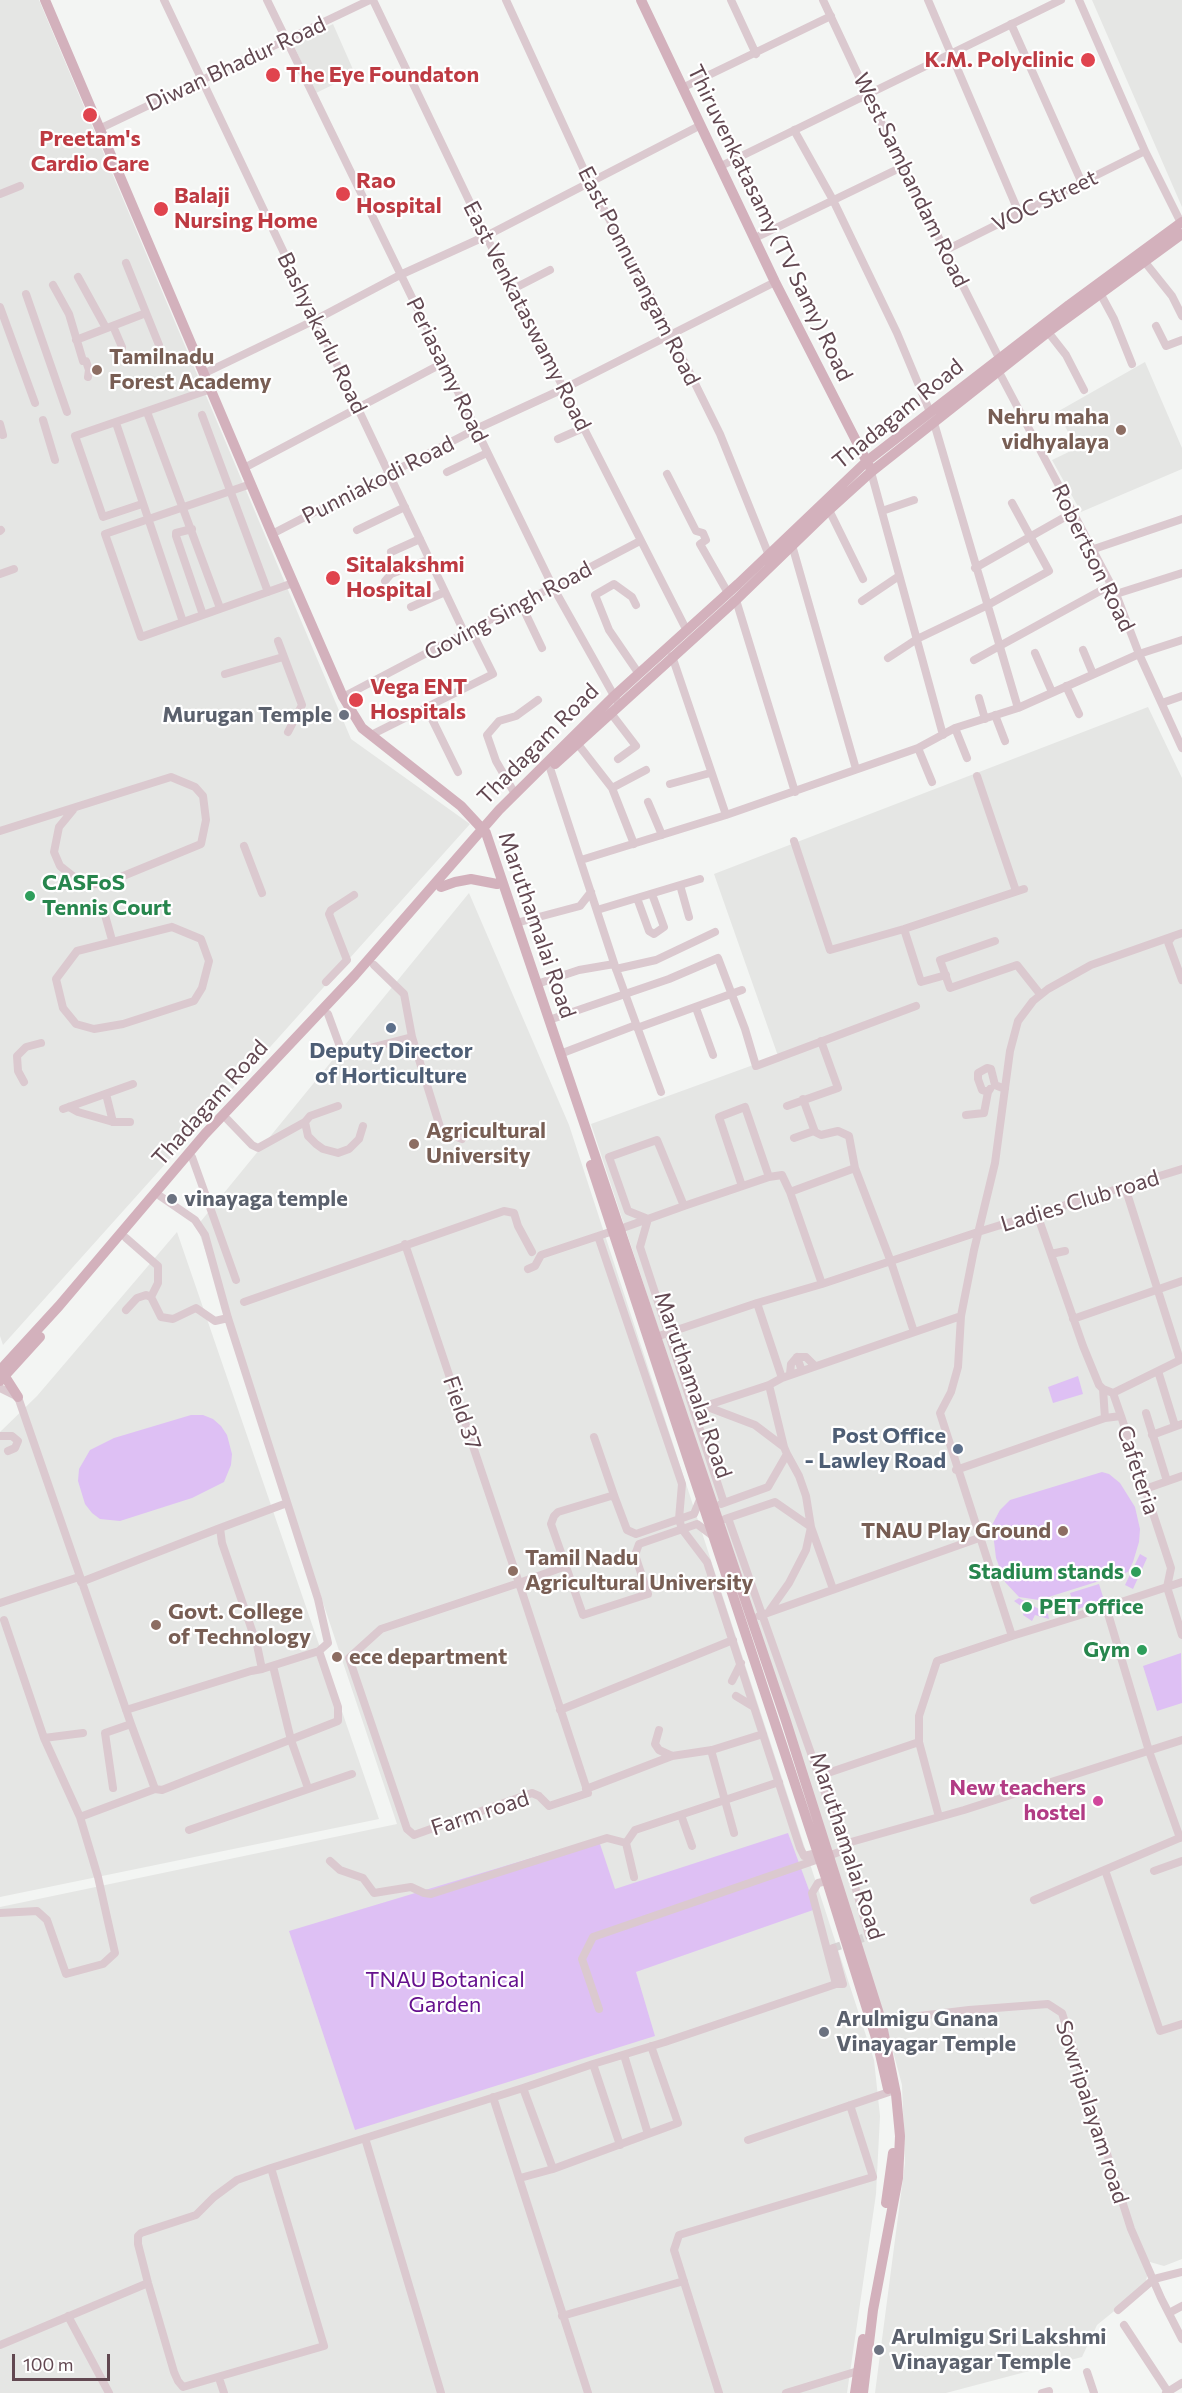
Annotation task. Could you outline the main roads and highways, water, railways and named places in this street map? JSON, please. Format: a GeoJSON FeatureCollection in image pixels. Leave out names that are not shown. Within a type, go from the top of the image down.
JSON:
{"type":"FeatureCollection","features":[{"type":"Feature","properties":{"kind":"main road"},"geometry":{"type":"LineString","coordinates":[[45,0],[343,697],[362,728],[461,806],[483,833]]}},
{"type":"Feature","properties":{"kind":"main road","name":"Thiruvenkatasamy (TV Samy) Road"},"geometry":{"type":"LineString","coordinates":[[641,0],[775,282],[869,467]]}},
{"type":"Feature","properties":{"kind":"main road","name":"Thadagam Road"},"geometry":{"type":"LineString","coordinates":[[932,417],[999,372],[1048,332],[1144,261],[1182,226]]}},
{"type":"Feature","properties":{"kind":"main road","name":"Thadagam Road"},"geometry":{"type":"LineString","coordinates":[[2,1373],[205,1134],[355,975],[483,833],[577,744],[639,674],[686,629],[732,596],[768,553],[932,417],[999,358],[1182,226]]}},
{"type":"Feature","properties":{"kind":"main road","name":"Thadagam Road"},"geometry":{"type":"LineString","coordinates":[[2,1373],[126,1238],[192,1157],[374,965],[441,887],[515,794],[614,704],[672,656],[732,596],[792,545],[869,467]]}},
{"type":"Feature","properties":{"kind":"main road"},"geometry":{"type":"LineString","coordinates":[[492,850],[492,833],[499,820]]}},
{"type":"Feature","properties":{"kind":"main road","name":"Maruthamalai Road"},"geometry":{"type":"LineString","coordinates":[[483,833],[492,850],[561,1054],[714,1536],[876,2021],[896,2094],[900,2136],[898,2178],[873,2310],[863,2393]]}},
{"type":"Feature","properties":{"kind":"main road","name":"Maruthamalai Road"},"geometry":{"type":"LineString","coordinates":[[483,833],[497,884],[616,1230],[656,1337],[713,1507],[723,1520],[761,1615],[827,1881],[876,2021],[889,2092],[892,2158],[855,2393]]}},
{"type":"Feature","properties":{"kind":"main road"},"geometry":{"type":"LineString","coordinates":[[441,887],[471,879],[497,884]]}},
{"type":"Feature","properties":{"kind":"main road"},"geometry":{"type":"LineString","coordinates":[[2,1373],[18,1396]]}},
{"type":"Feature","properties":{"kind":"tunnel"},"geometry":{"type":"LineString","coordinates":[[833,1948],[869,1936]]}},
{"type":"Feature","properties":{"kind":"place","name":"K.M. Polyclinic"},"geometry":{"type":"Point","coordinates":[1088,60]}},
{"type":"Feature","properties":{"kind":"place","name":"The Eye Foundaton"},"geometry":{"type":"Point","coordinates":[273,75]}},
{"type":"Feature","properties":{"kind":"place","name":"Preetam's Cardio Care"},"geometry":{"type":"Point","coordinates":[90,115]}},
{"type":"Feature","properties":{"kind":"place","name":"Rao Hospital"},"geometry":{"type":"Point","coordinates":[343,194]}},
{"type":"Feature","properties":{"kind":"place","name":"Balaji Nursing Home"},"geometry":{"type":"Point","coordinates":[161,209]}},
{"type":"Feature","properties":{"kind":"place","name":"Tamilnadu Forest Academy"},"geometry":{"type":"Point","coordinates":[97,370]}},
{"type":"Feature","properties":{"kind":"place","name":"Nehru maha vidhyalaya"},"geometry":{"type":"Point","coordinates":[1121,430]}},
{"type":"Feature","properties":{"kind":"place","name":"Sitalakshmi Hospital"},"geometry":{"type":"Point","coordinates":[333,578]}},
{"type":"Feature","properties":{"kind":"place","name":"Vega ENT Hospitals"},"geometry":{"type":"Point","coordinates":[356,700]}},
{"type":"Feature","properties":{"kind":"place","name":"Murugan Temple"},"geometry":{"type":"Point","coordinates":[344,715]}},
{"type":"Feature","properties":{"kind":"place","name":"CASFoS Tennis Court"},"geometry":{"type":"Point","coordinates":[30,896]}},
{"type":"Feature","properties":{"kind":"place","name":"Deputy Director of Horticulture"},"geometry":{"type":"Point","coordinates":[391,1028]}},
{"type":"Feature","properties":{"kind":"place","name":"Agricultural University"},"geometry":{"type":"Point","coordinates":[414,1144]}},
{"type":"Feature","properties":{"kind":"place","name":"vinayaga temple"},"geometry":{"type":"Point","coordinates":[172,1199]}},
{"type":"Feature","properties":{"kind":"place","name":"Post Office - Lawley Road"},"geometry":{"type":"Point","coordinates":[958,1449]}},
{"type":"Feature","properties":{"kind":"place","name":"TNAU Play Ground"},"geometry":{"type":"Point","coordinates":[1063,1531]}},
{"type":"Feature","properties":{"kind":"place","name":"Tamil Nadu Agricultural University"},"geometry":{"type":"Point","coordinates":[513,1571]}},
{"type":"Feature","properties":{"kind":"place","name":"Stadium stands"},"geometry":{"type":"Point","coordinates":[1136,1572]}},
{"type":"Feature","properties":{"kind":"place","name":"PET office"},"geometry":{"type":"Point","coordinates":[1027,1607]}},
{"type":"Feature","properties":{"kind":"place","name":"Govt. College of Technology"},"geometry":{"type":"Point","coordinates":[156,1625]}},
{"type":"Feature","properties":{"kind":"place","name":"Gym"},"geometry":{"type":"Point","coordinates":[1142,1650]}},
{"type":"Feature","properties":{"kind":"place","name":"ece department"},"geometry":{"type":"Point","coordinates":[337,1657]}},
{"type":"Feature","properties":{"kind":"place","name":"New teachers hostel"},"geometry":{"type":"Point","coordinates":[1098,1801]}},
{"type":"Feature","properties":{"kind":"place","name":"Arulmigu Gnana Vinayagar Temple"},"geometry":{"type":"Point","coordinates":[824,2032]}},
{"type":"Feature","properties":{"kind":"place","name":"Arulmigu Sri Lakshmi Vinayagar Temple"},"geometry":{"type":"Point","coordinates":[879,2350]}},
{"type":"Feature","properties":{"kind":"park label","name":"TNAU Botanical Garden"},"geometry":{"type":"Point","coordinates":[445,1992]}}]}
